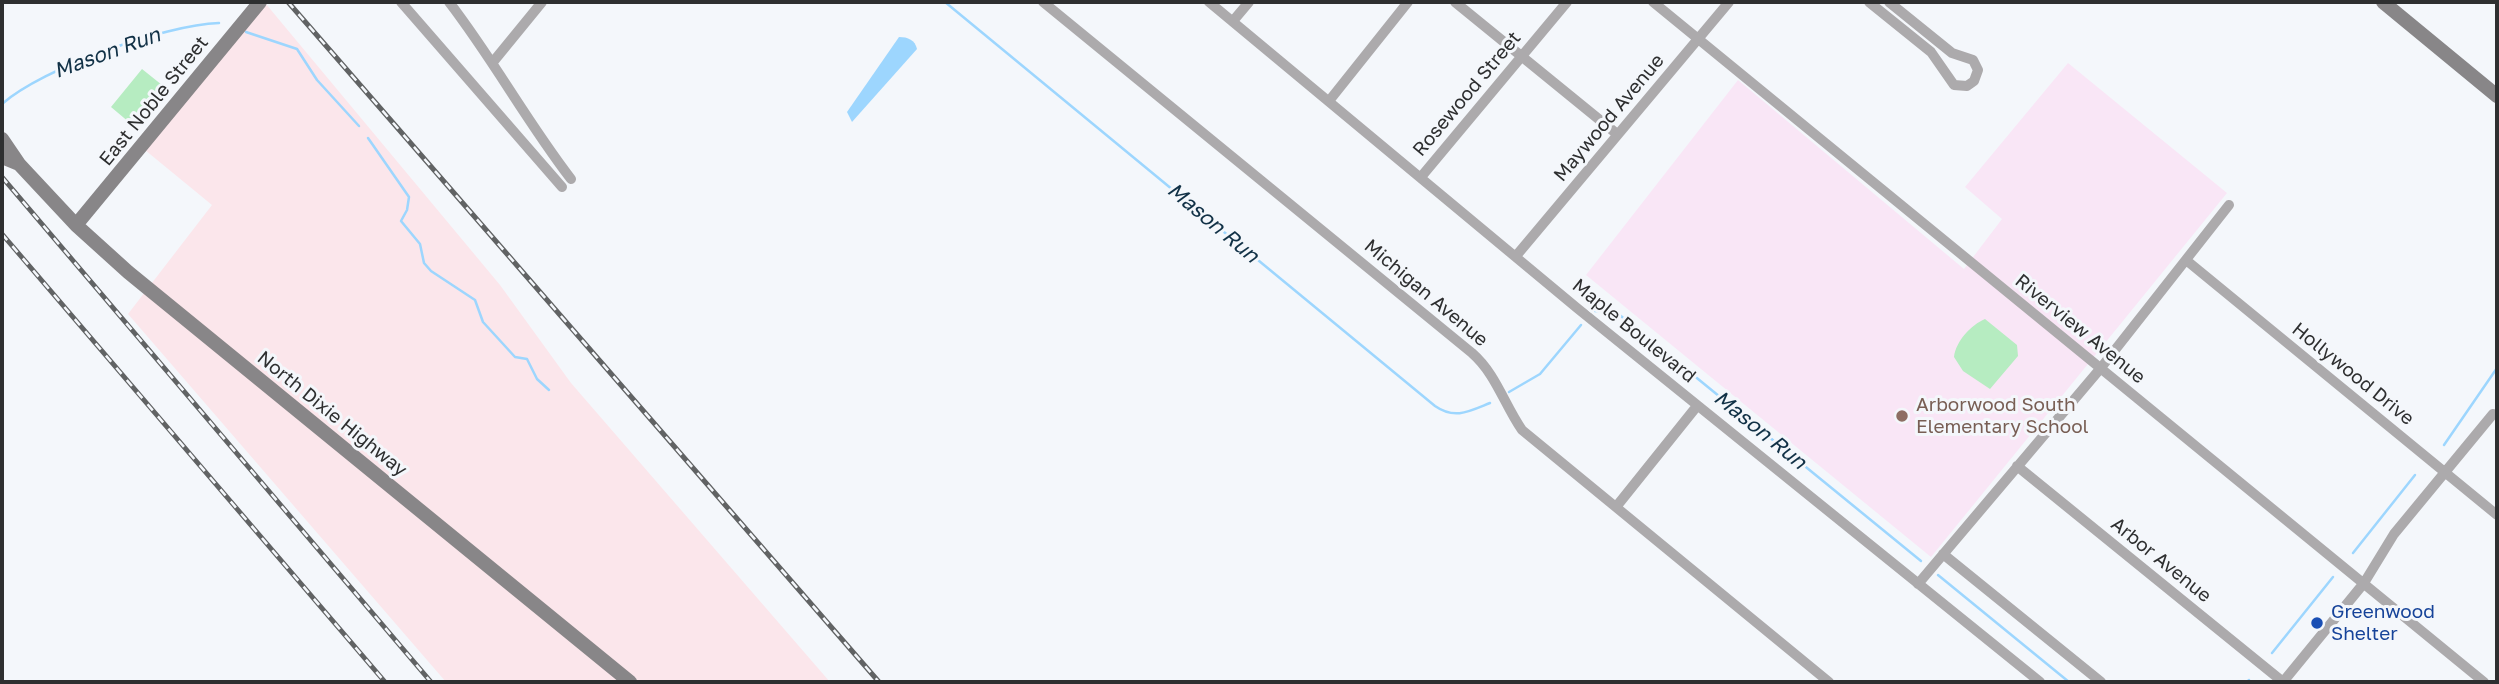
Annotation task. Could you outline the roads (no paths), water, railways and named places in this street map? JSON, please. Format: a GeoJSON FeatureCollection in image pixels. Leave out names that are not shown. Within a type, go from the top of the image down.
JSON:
{"type":"FeatureCollection","features":[{"type":"Feature","properties":{"kind":"main road","name":"East Noble Street"},"geometry":{"type":"LineString","coordinates":[[76,225],[260,2]]}},
{"type":"Feature","properties":{"kind":"main road"},"geometry":{"type":"LineString","coordinates":[[2383,2],[2497,96]]}},
{"type":"Feature","properties":{"kind":"main road","name":"North Dixie Highway"},"geometry":{"type":"LineString","coordinates":[[2,139],[19,164],[76,225],[134,278],[630,682]]}},
{"type":"Feature","properties":{"kind":"main road","name":"North Dixie Highway"},"geometry":{"type":"LineString","coordinates":[[2,157],[19,164]]}},
{"type":"Feature","properties":{"kind":"street"},"geometry":{"type":"LineString","coordinates":[[401,2],[562,187]]}},
{"type":"Feature","properties":{"kind":"street"},"geometry":{"type":"LineString","coordinates":[[449,2],[493,62],[525,116],[571,179]]}},
{"type":"Feature","properties":{"kind":"street"},"geometry":{"type":"LineString","coordinates":[[493,62],[542,2]]}},
{"type":"Feature","properties":{"kind":"street","name":"Michigan Avenue"},"geometry":{"type":"LineString","coordinates":[[1043,2],[1472,353],[1488,368],[1508,411],[1522,430],[1829,682]]}},
{"type":"Feature","properties":{"kind":"street","name":"Maple Boulevard"},"geometry":{"type":"LineString","coordinates":[[1209,2],[1697,406],[2040,682]]}},
{"type":"Feature","properties":{"kind":"street"},"geometry":{"type":"LineString","coordinates":[[1233,21],[1249,2]]}},
{"type":"Feature","properties":{"kind":"street"},"geometry":{"type":"LineString","coordinates":[[1329,101],[1408,2]]}},
{"type":"Feature","properties":{"kind":"street"},"geometry":{"type":"LineString","coordinates":[[1455,2],[1519,57],[1617,134]]}},
{"type":"Feature","properties":{"kind":"street","name":"Rosewood Street"},"geometry":{"type":"LineString","coordinates":[[1421,177],[1567,2]]}},
{"type":"Feature","properties":{"kind":"street","name":"Riverview Avenue"},"geometry":{"type":"LineString","coordinates":[[1653,2],[2484,682]]}},
{"type":"Feature","properties":{"kind":"street","name":"Maywood Avenue"},"geometry":{"type":"LineString","coordinates":[[1516,256],[1729,2]]}},
{"type":"Feature","properties":{"kind":"street"},"geometry":{"type":"LineString","coordinates":[[1869,2],[1931,52],[1954,85],[1967,86],[1974,81],[1978,70],[1973,60],[1952,53],[1889,2]]}},
{"type":"Feature","properties":{"kind":"street"},"geometry":{"type":"LineString","coordinates":[[551,175],[561,166]]}},
{"type":"Feature","properties":{"kind":"street"},"geometry":{"type":"LineString","coordinates":[[1918,584],[2101,369],[2229,205]]}},
{"type":"Feature","properties":{"kind":"street","name":"Hollywood Drive"},"geometry":{"type":"LineString","coordinates":[[2186,261],[2497,515]]}},
{"type":"Feature","properties":{"kind":"street"},"geometry":{"type":"LineString","coordinates":[[1616,507],[1697,406]]}},
{"type":"Feature","properties":{"kind":"street"},"geometry":{"type":"LineString","coordinates":[[2283,682],[2364,583],[2394,534],[2493,414]]}},
{"type":"Feature","properties":{"kind":"street","name":"Arbor Avenue"},"geometry":{"type":"LineString","coordinates":[[2017,466],[2283,682]]}},
{"type":"Feature","properties":{"kind":"street"},"geometry":{"type":"LineString","coordinates":[[1943,554],[2101,682]]}},
{"type":"Feature","properties":{"kind":"water"},"geometry":{"type":"Polygon","coordinates":[[[899,37],[911,40],[917,49],[852,122],[847,112],[899,37]]]}},
{"type":"Feature","properties":{"kind":"waterway","name":"Mason Run"},"geometry":{"type":"LineString","coordinates":[[945,2],[1435,406],[1449,413],[1456,413],[1490,403]]}},
{"type":"Feature","properties":{"kind":"waterway","name":"Mason Run"},"geometry":{"type":"LineString","coordinates":[[2,104],[45,76],[105,51],[168,31],[219,23]]}},
{"type":"Feature","properties":{"kind":"waterway"},"geometry":{"type":"LineString","coordinates":[[246,32],[297,49],[317,80],[359,126]]}},
{"type":"Feature","properties":{"kind":"waterway"},"geometry":{"type":"LineString","coordinates":[[368,138],[409,197],[407,210],[401,221],[420,244],[424,263],[431,271],[475,300],[483,322],[515,357],[527,359],[537,379],[549,390]]}},
{"type":"Feature","properties":{"kind":"waterway","name":"Mason Run"},"geometry":{"type":"LineString","coordinates":[[1595,311],[1616,312],[1921,561]]}},
{"type":"Feature","properties":{"kind":"waterway","name":"Mason Run"},"geometry":{"type":"LineString","coordinates":[[1509,392],[1540,374],[1581,325]]}},
{"type":"Feature","properties":{"kind":"waterway","name":"Mason Run"},"geometry":{"type":"LineString","coordinates":[[2444,445],[2497,368]]}},
{"type":"Feature","properties":{"kind":"waterway","name":"Mason Run"},"geometry":{"type":"LineString","coordinates":[[2353,553],[2415,475]]}},
{"type":"Feature","properties":{"kind":"waterway","name":"Mason Run"},"geometry":{"type":"LineString","coordinates":[[1938,575],[2069,682]]}},
{"type":"Feature","properties":{"kind":"waterway","name":"Mason Run"},"geometry":{"type":"LineString","coordinates":[[2272,653],[2333,577]]}},
{"type":"Feature","properties":{"kind":"railway"},"geometry":{"type":"LineString","coordinates":[[288,2],[879,682]]}},
{"type":"Feature","properties":{"kind":"railway"},"geometry":{"type":"LineString","coordinates":[[2,177],[431,682]]}},
{"type":"Feature","properties":{"kind":"railway"},"geometry":{"type":"LineString","coordinates":[[2,234],[385,682]]}},
{"type":"Feature","properties":{"kind":"place","name":"Arborwood South Elementary School"},"geometry":{"type":"Point","coordinates":[1902,416]}},
{"type":"Feature","properties":{"kind":"place","name":"Greenwood Shelter"},"geometry":{"type":"Point","coordinates":[2317,623]}}]}
